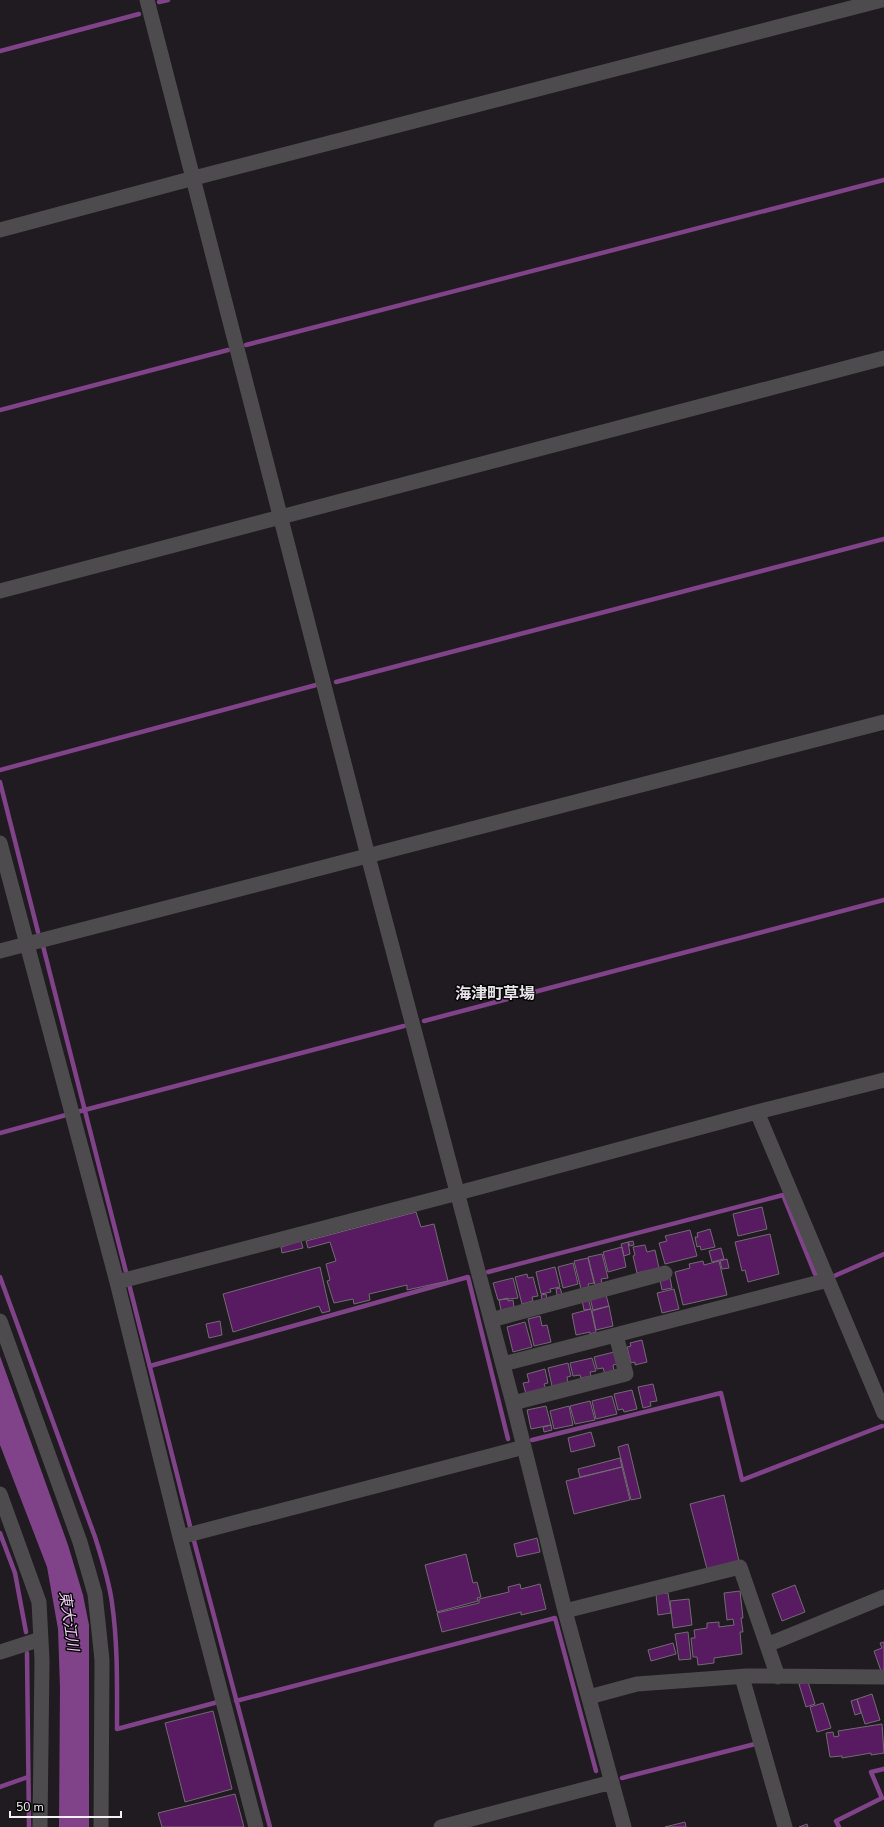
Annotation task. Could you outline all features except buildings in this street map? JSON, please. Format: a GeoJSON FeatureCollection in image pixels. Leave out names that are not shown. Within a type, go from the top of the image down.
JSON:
{"type":"FeatureCollection","features":[{"type":"Feature","properties":{"kind":"street"},"geometry":{"type":"LineString","coordinates":[[147,0],[368,856],[503,1364],[565,1611],[624,1827]]}},
{"type":"Feature","properties":{"kind":"street"},"geometry":{"type":"LineString","coordinates":[[0,230],[194,178],[882,0]]}},
{"type":"Feature","properties":{"kind":"street"},"geometry":{"type":"LineString","coordinates":[[0,591],[884,358]]}},
{"type":"Feature","properties":{"kind":"street"},"geometry":{"type":"LineString","coordinates":[[0,951],[884,722]]}},
{"type":"Feature","properties":{"kind":"street"},"geometry":{"type":"LineString","coordinates":[[0,843],[117,1282],[180,1537],[256,1827]]}},
{"type":"Feature","properties":{"kind":"street"},"geometry":{"type":"LineString","coordinates":[[117,1282],[458,1193],[757,1112],[884,1080]]}},
{"type":"Feature","properties":{"kind":"street"},"geometry":{"type":"LineString","coordinates":[[757,1112],[884,1412]]}},
{"type":"Feature","properties":{"kind":"street"},"geometry":{"type":"LineString","coordinates":[[491,1320],[665,1273]]}},
{"type":"Feature","properties":{"kind":"street"},"geometry":{"type":"LineString","coordinates":[[503,1364],[828,1280]]}},
{"type":"Feature","properties":{"kind":"street"},"geometry":{"type":"LineString","coordinates":[[0,1321],[80,1542],[95,1594],[102,1660],[101,1827]]}},
{"type":"Feature","properties":{"kind":"street"},"geometry":{"type":"LineString","coordinates":[[513,1403],[626,1374],[616,1335]]}},
{"type":"Feature","properties":{"kind":"street"},"geometry":{"type":"LineString","coordinates":[[180,1537],[524,1447]]}},
{"type":"Feature","properties":{"kind":"street"},"geometry":{"type":"LineString","coordinates":[[0,1494],[39,1602],[42,1660],[40,1827]]}},
{"type":"Feature","properties":{"kind":"street"},"geometry":{"type":"LineString","coordinates":[[565,1611],[740,1567],[778,1677]]}},
{"type":"Feature","properties":{"kind":"street"},"geometry":{"type":"LineString","coordinates":[[767,1645],[884,1597]]}},
{"type":"Feature","properties":{"kind":"street"},"geometry":{"type":"LineString","coordinates":[[0,1652],[41,1639]]}},
{"type":"Feature","properties":{"kind":"street"},"geometry":{"type":"LineString","coordinates":[[589,1697],[637,1684],[742,1677],[884,1677]]}},
{"type":"Feature","properties":{"kind":"street"},"geometry":{"type":"LineString","coordinates":[[742,1677],[785,1827]]}},
{"type":"Feature","properties":{"kind":"street"},"geometry":{"type":"LineString","coordinates":[[441,1827],[612,1782]]}},
{"type":"Feature","properties":{"kind":"water","name":"東大江川"},"geometry":{"type":"Polygon","coordinates":[[[0,1356],[68,1545],[83,1595],[89,1625],[89,1827],[59,1827],[60,1688],[58,1629],[47,1567],[0,1445],[0,1356]]]}},
{"type":"Feature","properties":{"kind":"waterway"},"geometry":{"type":"LineString","coordinates":[[159,2],[168,0]]}},
{"type":"Feature","properties":{"kind":"waterway"},"geometry":{"type":"LineString","coordinates":[[0,51],[139,14]]}},
{"type":"Feature","properties":{"kind":"waterway"},"geometry":{"type":"LineString","coordinates":[[246,345],[884,180]]}},
{"type":"Feature","properties":{"kind":"waterway"},"geometry":{"type":"LineString","coordinates":[[0,410],[228,350]]}},
{"type":"Feature","properties":{"kind":"waterway"},"geometry":{"type":"LineString","coordinates":[[336,682],[884,539]]}},
{"type":"Feature","properties":{"kind":"waterway"},"geometry":{"type":"LineString","coordinates":[[0,770],[316,685]]}},
{"type":"Feature","properties":{"kind":"waterway"},"geometry":{"type":"LineString","coordinates":[[0,782],[38,932]]}},
{"type":"Feature","properties":{"kind":"waterway"},"geometry":{"type":"LineString","coordinates":[[424,1021],[884,900]]}},
{"type":"Feature","properties":{"kind":"waterway"},"geometry":{"type":"LineString","coordinates":[[43,946],[126,1272]]}},
{"type":"Feature","properties":{"kind":"waterway"},"geometry":{"type":"LineString","coordinates":[[77,1112],[404,1026]]}},
{"type":"Feature","properties":{"kind":"waterway"},"geometry":{"type":"LineString","coordinates":[[0,1133],[66,1115]]}},
{"type":"Feature","properties":{"kind":"waterway"},"geometry":{"type":"LineString","coordinates":[[488,1272],[783,1195],[815,1274],[820,1274]]}},
{"type":"Feature","properties":{"kind":"waterway"},"geometry":{"type":"LineString","coordinates":[[832,1277],[884,1254]]}},
{"type":"Feature","properties":{"kind":"waterway"},"geometry":{"type":"LineString","coordinates":[[0,1277],[103,1561],[111,1594],[115,1634],[117,1666],[117,1729],[218,1702]]}},
{"type":"Feature","properties":{"kind":"waterway"},"geometry":{"type":"LineString","coordinates":[[150,1366],[468,1277],[508,1439]]}},
{"type":"Feature","properties":{"kind":"waterway"},"geometry":{"type":"LineString","coordinates":[[129,1284],[190,1526]]}},
{"type":"Feature","properties":{"kind":"waterway"},"geometry":{"type":"LineString","coordinates":[[532,1440],[721,1393],[742,1480],[882,1426]]}},
{"type":"Feature","properties":{"kind":"waterway"},"geometry":{"type":"LineString","coordinates":[[0,1533],[15,1573],[26,1632]]}},
{"type":"Feature","properties":{"kind":"waterway"},"geometry":{"type":"LineString","coordinates":[[193,1537],[270,1827]]}},
{"type":"Feature","properties":{"kind":"waterway"},"geometry":{"type":"LineString","coordinates":[[236,1701],[555,1618],[596,1771]]}},
{"type":"Feature","properties":{"kind":"waterway"},"geometry":{"type":"LineString","coordinates":[[27,1653],[29,1827]]}},
{"type":"Feature","properties":{"kind":"waterway"},"geometry":{"type":"LineString","coordinates":[[622,1778],[755,1744]]}},
{"type":"Feature","properties":{"kind":"waterway"},"geometry":{"type":"LineString","coordinates":[[839,1827],[836,1821],[882,1798],[871,1772],[884,1769]]}},
{"type":"Feature","properties":{"kind":"waterway"},"geometry":{"type":"LineString","coordinates":[[0,1787],[28,1777]]}},
{"type":"Feature","properties":{"kind":"district","name":"海津町草場"},"geometry":{"type":"Point","coordinates":[495,994]}}]}
